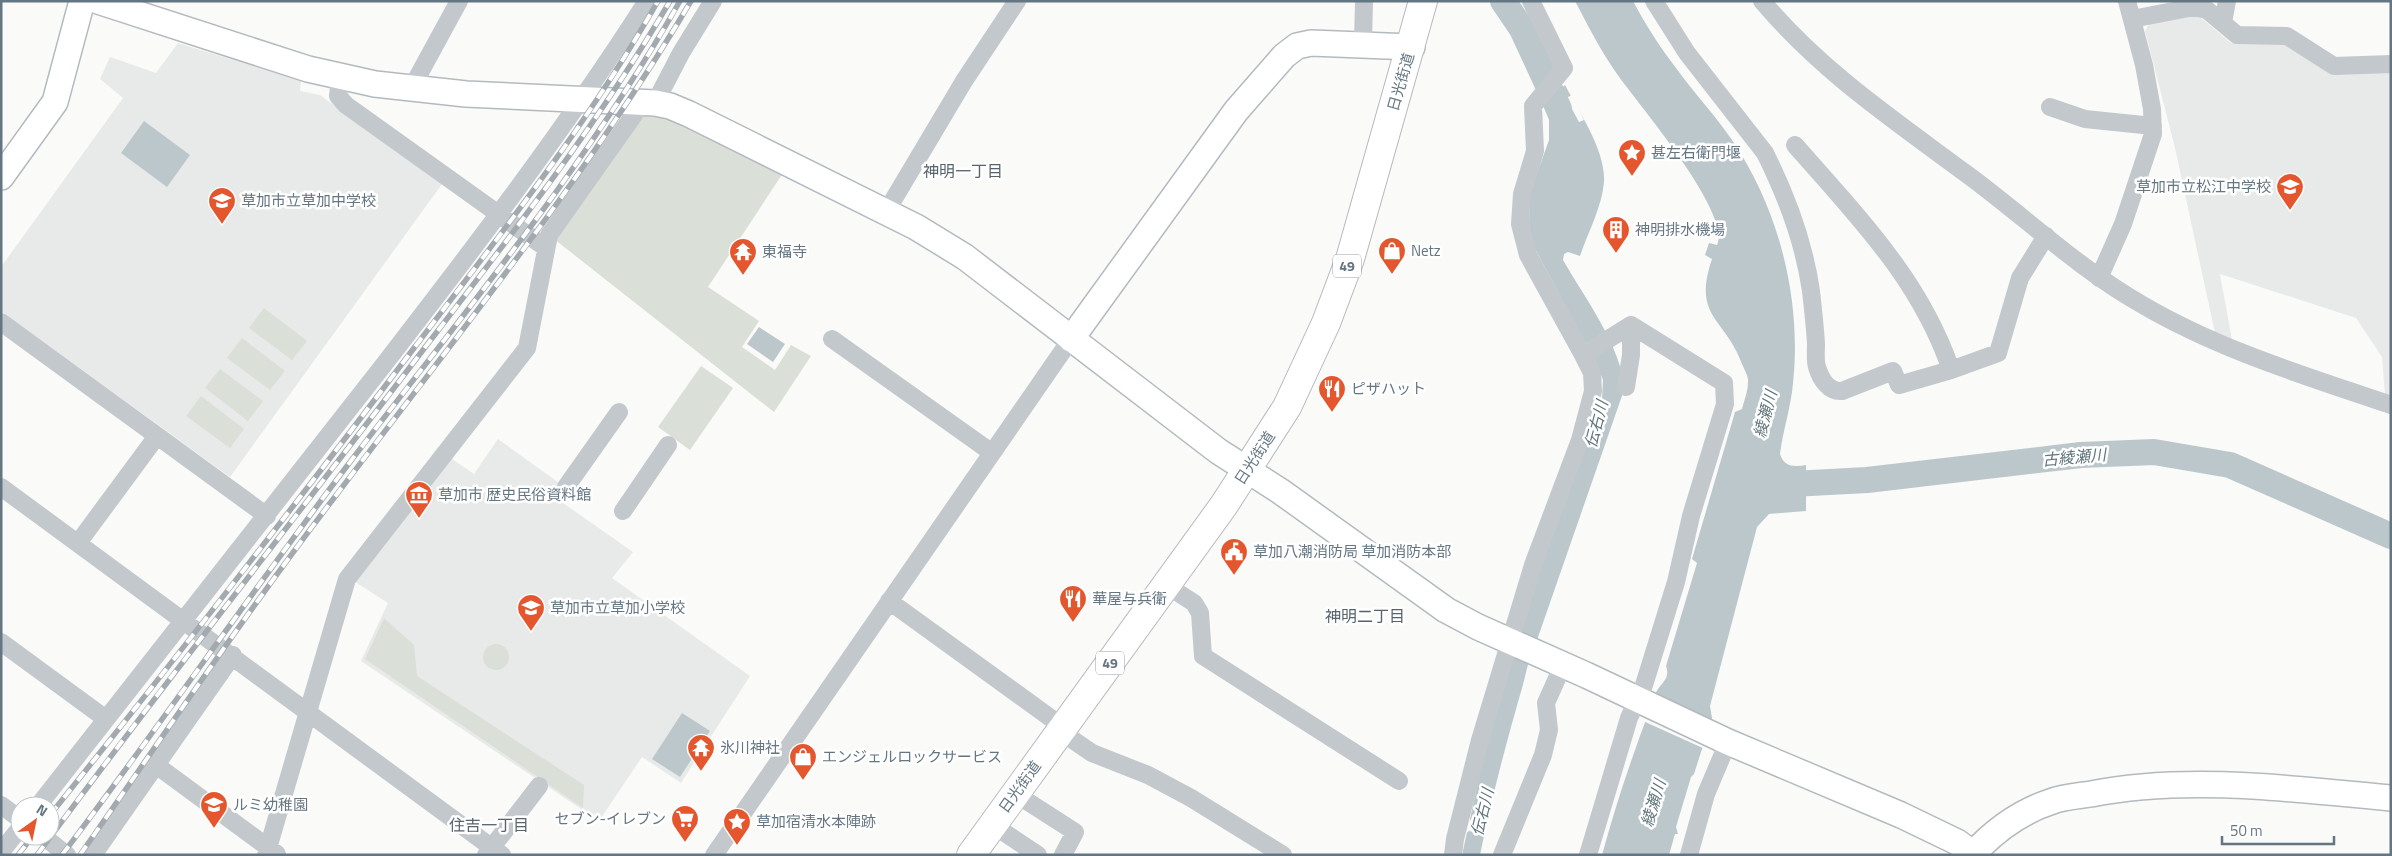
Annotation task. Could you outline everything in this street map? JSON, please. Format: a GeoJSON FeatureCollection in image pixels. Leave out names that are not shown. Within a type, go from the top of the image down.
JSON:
{"type":"FeatureCollection","features":[{"type":"Feature","properties":{"kind":"main road","name":"日光街道"},"geometry":{"type":"LineString","coordinates":[[971,855],[1248,470],[1287,407],[1326,323],[1350,259],[1412,47],[1423,1]]}},
{"type":"Feature","properties":{"kind":"street"},"geometry":{"type":"LineString","coordinates":[[3,171],[55,102],[82,1]]}},
{"type":"Feature","properties":{"kind":"street"},"geometry":{"type":"LineString","coordinates":[[98,1],[266,57],[340,78],[411,90],[649,102],[689,114],[916,226],[965,258],[1218,451],[1248,470],[1446,610],[1722,739],[1864,798],[1957,842],[1973,854],[2011,821],[2034,808],[2052,801],[2120,788],[2254,786],[2391,798]]}},
{"type":"Feature","properties":{"kind":"street"},"geometry":{"type":"LineString","coordinates":[[411,90],[459,1]]}},
{"type":"Feature","properties":{"kind":"street"},"geometry":{"type":"LineString","coordinates":[[46,796],[267,516],[500,214],[581,100],[647,1]]}},
{"type":"Feature","properties":{"kind":"street"},"geometry":{"type":"LineString","coordinates":[[156,765],[271,852],[308,712],[347,579],[527,348],[549,235],[649,102],[713,1]]}},
{"type":"Feature","properties":{"kind":"street"},"geometry":{"type":"LineString","coordinates":[[886,212],[964,81],[1017,1]]}},
{"type":"Feature","properties":{"kind":"street"},"geometry":{"type":"LineString","coordinates":[[1363,43],[1364,1]]}},
{"type":"Feature","properties":{"kind":"street"},"geometry":{"type":"LineString","coordinates":[[1453,855],[1480,740],[1538,548],[1589,411],[1593,391],[1592,373],[1528,255],[1520,224],[1522,194],[1535,151],[1533,106],[1564,68],[1530,1]]}},
{"type":"Feature","properties":{"kind":"street"},"geometry":{"type":"LineString","coordinates":[[1654,1],[1687,53],[1765,153],[1773,170],[1793,215],[1804,252],[1814,310],[1817,367],[1828,387],[1834,391],[1842,390],[1894,371],[1899,385],[1951,370],[1998,353],[2020,278],[2046,236]]}},
{"type":"Feature","properties":{"kind":"street"},"geometry":{"type":"LineString","coordinates":[[1762,1],[1797,40],[1848,86],[2099,278],[2141,305],[2225,347],[2391,404]]}},
{"type":"Feature","properties":{"kind":"street"},"geometry":{"type":"LineString","coordinates":[[2099,278],[2123,224],[2153,134],[2151,100],[2127,1]]}},
{"type":"Feature","properties":{"kind":"street"},"geometry":{"type":"LineString","coordinates":[[2223,23],[2227,1]]}},
{"type":"Feature","properties":{"kind":"street"},"geometry":{"type":"LineString","coordinates":[[2132,19],[2169,10],[2194,7],[2207,10],[2237,35],[2287,36],[2334,66],[2391,64]]}},
{"type":"Feature","properties":{"kind":"street"},"geometry":{"type":"LineString","coordinates":[[714,855],[991,452],[1236,111],[1284,56],[1297,46],[1311,43],[1363,43],[1412,47]]}},
{"type":"Feature","properties":{"kind":"street"},"geometry":{"type":"LineString","coordinates":[[340,78],[338,96],[346,105],[546,248]]}},
{"type":"Feature","properties":{"kind":"street"},"geometry":{"type":"LineString","coordinates":[[2050,107],[2085,119],[2153,126]]}},
{"type":"Feature","properties":{"kind":"street"},"geometry":{"type":"LineString","coordinates":[[1795,145],[1905,275],[1936,328],[1951,370]]}},
{"type":"Feature","properties":{"kind":"street"},"geometry":{"type":"LineString","coordinates":[[1,322],[267,516]]}},
{"type":"Feature","properties":{"kind":"street"},"geometry":{"type":"LineString","coordinates":[[1583,354],[1631,325]]}},
{"type":"Feature","properties":{"kind":"street"},"geometry":{"type":"LineString","coordinates":[[1626,387],[1631,355],[1631,325]]}},
{"type":"Feature","properties":{"kind":"street"},"geometry":{"type":"LineString","coordinates":[[1588,855],[1629,718],[1641,702],[1725,404],[1724,383],[1631,325]]}},
{"type":"Feature","properties":{"kind":"street"},"geometry":{"type":"LineString","coordinates":[[832,339],[991,452]]}},
{"type":"Feature","properties":{"kind":"street"},"geometry":{"type":"LineString","coordinates":[[566,487],[619,412]]}},
{"type":"Feature","properties":{"kind":"street"},"geometry":{"type":"LineString","coordinates":[[78,543],[157,436]]}},
{"type":"Feature","properties":{"kind":"street"},"geometry":{"type":"LineString","coordinates":[[623,511],[668,446]]}},
{"type":"Feature","properties":{"kind":"street"},"geometry":{"type":"LineString","coordinates":[[1,487],[233,656],[493,852],[539,786]]}},
{"type":"Feature","properties":{"kind":"street"},"geometry":{"type":"LineString","coordinates":[[1166,585],[1194,603],[1200,614],[1203,656],[1399,781]]}},
{"type":"Feature","properties":{"kind":"street"},"geometry":{"type":"LineString","coordinates":[[889,601],[1092,753],[1148,776],[1191,798],[1283,855]]}},
{"type":"Feature","properties":{"kind":"street"},"geometry":{"type":"LineString","coordinates":[[1,642],[106,719]]}},
{"type":"Feature","properties":{"kind":"street"},"geometry":{"type":"LineString","coordinates":[[93,855],[233,656]]}},
{"type":"Feature","properties":{"kind":"street"},"geometry":{"type":"LineString","coordinates":[[1502,855],[1543,755],[1549,730],[1546,703],[1563,665]]}},
{"type":"Feature","properties":{"kind":"street"},"geometry":{"type":"LineString","coordinates":[[1689,855],[1722,739]]}},
{"type":"Feature","properties":{"kind":"street"},"geometry":{"type":"LineString","coordinates":[[1016,794],[1075,832],[1063,855]]}},
{"type":"Feature","properties":{"kind":"street"},"geometry":{"type":"LineString","coordinates":[[993,825],[1038,855]]}},
{"type":"Feature","properties":{"kind":"street"},"geometry":{"type":"LineString","coordinates":[[1,852],[10,841]]}},
{"type":"Feature","properties":{"kind":"street"},"geometry":{"type":"LineString","coordinates":[[56,846],[67,855]]}},
{"type":"Feature","properties":{"kind":"shaded area","name":"草加市立松江中学校"},"geometry":{"type":"Polygon","coordinates":[[[2199,16],[2231,43],[2283,40],[2329,71],[2391,70],[2391,396],[2385,395],[2382,357],[2356,318],[2220,274],[2232,340],[2215,333],[2175,148],[2145,31],[2152,19],[2199,16]]]}},
{"type":"Feature","properties":{"kind":"shaded area","name":"草加市立草加中学校"},"geometry":{"type":"Polygon","coordinates":[[[178,43],[301,81],[300,91],[320,95],[442,184],[230,477],[1,311],[1,267],[123,98],[100,79],[110,57],[156,73],[178,43]]]}},
{"type":"Feature","properties":{"kind":"shaded area"},"geometry":{"type":"Polygon","coordinates":[[[645,114],[673,119],[783,173],[708,287],[759,321],[742,347],[775,370],[791,345],[811,356],[774,412],[554,239],[645,114]]]}},
{"type":"Feature","properties":{"kind":"shaded area"},"geometry":{"type":"Polygon","coordinates":[[[264,308],[307,341],[292,360],[249,328],[264,308]]]}},
{"type":"Feature","properties":{"kind":"shaded area"},"geometry":{"type":"Polygon","coordinates":[[[242,338],[285,371],[270,390],[227,358],[242,338]]]}},
{"type":"Feature","properties":{"kind":"shaded area"},"geometry":{"type":"Polygon","coordinates":[[[701,366],[733,388],[690,450],[658,427],[701,366]]]}},
{"type":"Feature","properties":{"kind":"shaded area"},"geometry":{"type":"Polygon","coordinates":[[[220,369],[263,401],[248,421],[205,388],[220,369]]]}},
{"type":"Feature","properties":{"kind":"shaded area"},"geometry":{"type":"Polygon","coordinates":[[[201,396],[244,429],[230,448],[186,416],[201,396]]]}},
{"type":"Feature","properties":{"kind":"shaded area","name":"草加市立草加小学校"},"geometry":{"type":"Polygon","coordinates":[[[498,439],[562,485],[553,496],[633,552],[612,578],[750,676],[681,783],[642,757],[599,821],[361,661],[388,603],[352,580],[449,457],[474,474],[498,439]]]}},
{"type":"Feature","properties":{"kind":"shaded area"},"geometry":{"type":"Polygon","coordinates":[[[384,618],[414,645],[417,676],[584,785],[583,808],[365,659],[384,618]]]}},
{"type":"Feature","properties":{"kind":"shaded area"},"geometry":{"type":"Polygon","coordinates":[[[496,644],[505,648],[509,657],[505,666],[496,670],[487,666],[483,657],[487,648],[496,644]]]}},
{"type":"Feature","properties":{"kind":"water","name":"綾瀬川"},"geometry":{"type":"Polygon","coordinates":[[[1575,1],[1633,1],[1664,52],[1732,140],[1763,195],[1774,225],[1784,256],[1794,320],[1795,352],[1793,383],[1780,454],[1787,464],[1806,465],[1806,511],[1769,514],[1757,527],[1710,706],[1712,718],[1694,774],[1691,777],[1676,827],[1678,834],[1675,834],[1669,855],[1602,855],[1638,741],[1656,692],[1667,676],[1666,666],[1697,563],[1692,559],[1735,412],[1742,409],[1748,380],[1735,348],[1708,306],[1706,294],[1707,279],[1712,259],[1705,255],[1709,243],[1717,245],[1718,230],[1711,209],[1662,133],[1611,65],[1575,1]]]}},
{"type":"Feature","properties":{"kind":"water"},"geometry":{"type":"Polygon","coordinates":[[[1565,85],[1596,145],[1601,158],[1604,182],[1598,210],[1580,256],[1568,252],[1564,254],[1563,260],[1610,340],[1622,374],[1624,390],[1529,660],[1498,774],[1480,855],[1462,855],[1488,737],[1537,575],[1602,399],[1603,380],[1596,362],[1534,247],[1529,224],[1530,193],[1549,140],[1549,120],[1543,105],[1565,85]]]}},
{"type":"Feature","properties":{"kind":"water"},"geometry":{"type":"Polygon","coordinates":[[[144,121],[190,155],[167,187],[121,153],[144,121]]]}},
{"type":"Feature","properties":{"kind":"water"},"geometry":{"type":"Polygon","coordinates":[[[759,327],[785,344],[773,362],[747,344],[759,327]]]}},
{"type":"Feature","properties":{"kind":"water"},"geometry":{"type":"Polygon","coordinates":[[[682,713],[710,731],[680,777],[652,759],[682,713]]]}},
{"type":"Feature","properties":{"kind":"pier"},"geometry":{"type":"Polygon","coordinates":[[[1572,95],[1584,120],[1579,122],[1566,98],[1572,95]]]}},
{"type":"Feature","properties":{"kind":"pier"},"geometry":{"type":"Polygon","coordinates":[[[1644,717],[1706,745],[1705,749],[1643,721],[1644,717]]]}},
{"type":"Feature","properties":{"kind":"pier"},"geometry":{"type":"Polygon","coordinates":[[[1467,815],[1472,822],[1489,826],[1487,835],[1469,831],[1463,835],[1467,815]]]}},
{"type":"Feature","properties":{"kind":"waterway","name":"伝右川"},"geometry":{"type":"LineString","coordinates":[[1503,1],[1522,29],[1559,109]]}},
{"type":"Feature","properties":{"kind":"waterway","name":"古綾瀬川"},"geometry":{"type":"LineString","coordinates":[[1772,485],[1867,480],[2081,455],[2154,452],[2230,465],[2391,536]]}},
{"type":"Feature","properties":{"kind":"railway"},"geometry":{"type":"LineString","coordinates":[[60,802],[279,524],[511,221],[573,135],[631,47],[658,1]]}},
{"type":"Feature","properties":{"kind":"railway"},"geometry":{"type":"LineString","coordinates":[[37,855],[552,179],[613,92],[670,1]]}},
{"type":"Feature","properties":{"kind":"railway"},"geometry":{"type":"LineString","coordinates":[[62,855],[311,514],[564,181],[643,62],[680,1]]}},
{"type":"Feature","properties":{"kind":"railway"},"geometry":{"type":"LineString","coordinates":[[80,855],[269,586],[565,193],[609,130],[691,1]]}},
{"type":"Feature","properties":{"kind":"railway"},"geometry":{"type":"LineString","coordinates":[[18,855],[25,846]]}},
{"type":"Feature","properties":{"kind":"place","name":"甚左右衛門堰"},"geometry":{"type":"Point","coordinates":[1632,177]}},
{"type":"Feature","properties":{"kind":"place","name":"草加市立松江中学校"},"geometry":{"type":"Point","coordinates":[2290,211]}},
{"type":"Feature","properties":{"kind":"place","name":"草加市立草加中学校"},"geometry":{"type":"Point","coordinates":[222,225]}},
{"type":"Feature","properties":{"kind":"place","name":"神明排水機場"},"geometry":{"type":"Point","coordinates":[1616,254]}},
{"type":"Feature","properties":{"kind":"place","name":"Netz"},"geometry":{"type":"Point","coordinates":[1392,275]}},
{"type":"Feature","properties":{"kind":"place","name":"東福寺"},"geometry":{"type":"Point","coordinates":[743,276]}},
{"type":"Feature","properties":{"kind":"place","name":"ピザハット"},"geometry":{"type":"Point","coordinates":[1332,413]}},
{"type":"Feature","properties":{"kind":"place","name":"草加市 歴史民俗資料館"},"geometry":{"type":"Point","coordinates":[419,519]}},
{"type":"Feature","properties":{"kind":"place","name":"草加八潮消防局 草加消防本部"},"geometry":{"type":"Point","coordinates":[1234,576]}},
{"type":"Feature","properties":{"kind":"place","name":"華屋与兵衛"},"geometry":{"type":"Point","coordinates":[1073,623]}},
{"type":"Feature","properties":{"kind":"place","name":"草加市立草加小学校"},"geometry":{"type":"Point","coordinates":[531,632]}},
{"type":"Feature","properties":{"kind":"place","name":"氷川神社"},"geometry":{"type":"Point","coordinates":[701,772]}},
{"type":"Feature","properties":{"kind":"place","name":"エンジェルロックサービス"},"geometry":{"type":"Point","coordinates":[803,781]}},
{"type":"Feature","properties":{"kind":"place","name":"ルミ幼稚園"},"geometry":{"type":"Point","coordinates":[214,829]}},
{"type":"Feature","properties":{"kind":"place","name":"セブン-イレブン"},"geometry":{"type":"Point","coordinates":[685,843]}},
{"type":"Feature","properties":{"kind":"place","name":"草加宿清水本陣跡"},"geometry":{"type":"Point","coordinates":[737,846]}},
{"type":"Feature","properties":{"kind":"district","name":"神明一丁目"},"geometry":{"type":"Point","coordinates":[963,171]}},
{"type":"Feature","properties":{"kind":"district","name":"神明二丁目"},"geometry":{"type":"Point","coordinates":[1365,616]}},
{"type":"Feature","properties":{"kind":"district","name":"住吉一丁目"},"geometry":{"type":"Point","coordinates":[489,825]}}]}
